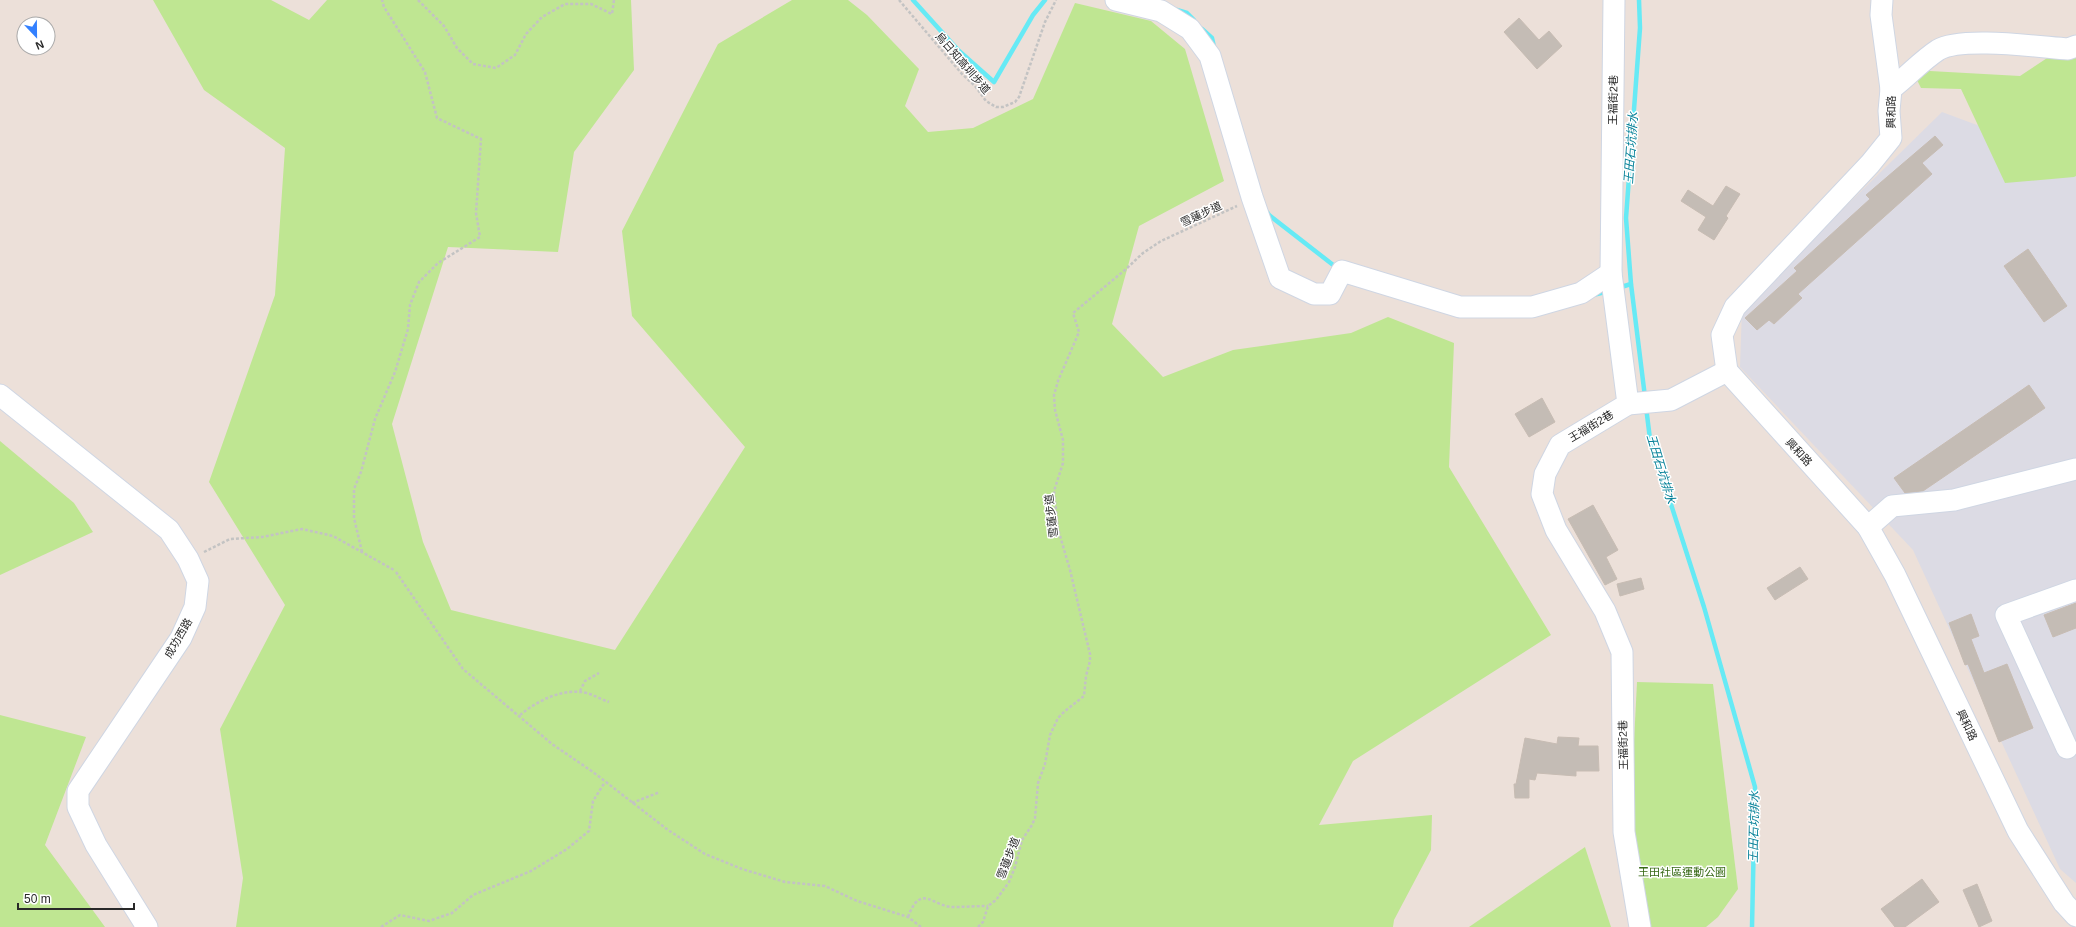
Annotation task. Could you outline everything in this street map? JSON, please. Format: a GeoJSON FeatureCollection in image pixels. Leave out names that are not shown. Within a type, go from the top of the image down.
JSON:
{"type":"FeatureCollection","features":[{"type":"Feature","properties":{"kind":"street"},"geometry":{"type":"LineString","coordinates":[[1116,0],[1161,11],[1190,29],[1210,56],[1252,197],[1280,278],[1314,294],[1330,294],[1342,271],[1460,306],[1532,307],[1612,284]]}},
{"type":"Feature","properties":{"kind":"street","name":"王福街2巷"},"geometry":{"type":"LineString","coordinates":[[1614,0],[1612,284],[1628,404],[1560,444],[1545,474],[1542,494],[1556,530],[1605,611],[1622,652],[1624,832],[1640,927]]}},
{"type":"Feature","properties":{"kind":"street","name":"興和路"},"geometry":{"type":"LineString","coordinates":[[1882,0],[1881,16],[1891,89],[1889,111],[1891,138],[1870,164],[1735,307],[1722,335],[1727,371],[1868,527],[1895,575],[2018,831],[2064,903],[2076,916]]}},
{"type":"Feature","properties":{"kind":"street"},"geometry":{"type":"LineString","coordinates":[[1891,89],[1939,49],[1970,43],[2068,49],[2076,46]]}},
{"type":"Feature","properties":{"kind":"street"},"geometry":{"type":"LineString","coordinates":[[1628,404],[1671,400],[1727,371]]}},
{"type":"Feature","properties":{"kind":"street","name":"成功西路"},"geometry":{"type":"LineString","coordinates":[[0,395],[169,530],[188,559],[198,581],[195,607],[180,638],[78,791],[78,807],[96,845],[147,927]]}},
{"type":"Feature","properties":{"kind":"street"},"geometry":{"type":"LineString","coordinates":[[1868,527],[1892,506],[1954,500],[2076,469]]}},
{"type":"Feature","properties":{"kind":"street"},"geometry":{"type":"LineString","coordinates":[[2067,748],[2006,615],[2076,590]]}},
{"type":"Feature","properties":{"kind":"path"},"geometry":{"type":"LineString","coordinates":[[362,552],[354,518],[354,489],[361,472],[375,419],[396,372],[408,329],[410,304],[419,282],[438,263],[480,237],[476,213],[481,139],[437,118],[425,72],[384,7],[382,0]]}},
{"type":"Feature","properties":{"kind":"path"},"geometry":{"type":"LineString","coordinates":[[418,0],[444,26],[457,48],[473,64],[496,68],[515,54],[526,34],[542,17],[565,4],[591,4],[612,14],[614,0]]}},
{"type":"Feature","properties":{"kind":"path","name":"烏日知高圳步道"},"geometry":{"type":"LineString","coordinates":[[899,0],[962,74],[975,86],[986,101],[996,106],[1003,107],[1015,102],[1020,97],[1045,22],[1056,0]]}},
{"type":"Feature","properties":{"kind":"path","name":"雪蓮步道"},"geometry":{"type":"LineString","coordinates":[[988,906],[1001,894],[1012,875],[1022,840],[1035,818],[1038,783],[1045,764],[1050,735],[1058,718],[1084,696],[1086,676],[1090,661],[1070,570],[1058,529],[1054,491],[1063,463],[1063,440],[1055,410],[1054,396],[1058,381],[1079,332],[1073,313],[1143,253],[1161,241],[1247,202],[1252,197]]}},
{"type":"Feature","properties":{"kind":"path"},"geometry":{"type":"LineString","coordinates":[[188,559],[230,539],[262,537],[302,529],[333,536],[395,571],[463,669],[552,744],[668,830],[705,854],[742,870],[786,882],[825,886],[856,901],[908,917],[921,927]]}},
{"type":"Feature","properties":{"kind":"path"},"geometry":{"type":"LineString","coordinates":[[580,692],[585,681],[600,673]]}},
{"type":"Feature","properties":{"kind":"path"},"geometry":{"type":"LineString","coordinates":[[520,716],[532,705],[558,694],[580,692],[609,702]]}},
{"type":"Feature","properties":{"kind":"path"},"geometry":{"type":"LineString","coordinates":[[381,927],[400,915],[429,921],[452,913],[473,896],[531,871],[567,849],[589,831],[593,801],[605,782]]}},
{"type":"Feature","properties":{"kind":"path"},"geometry":{"type":"LineString","coordinates":[[631,803],[660,792]]}},
{"type":"Feature","properties":{"kind":"path"},"geometry":{"type":"LineString","coordinates":[[908,917],[912,907],[922,899],[927,898],[952,907],[988,906],[983,922],[978,927]]}},
{"type":"Feature","properties":{"kind":"shaded area"},"geometry":{"type":"Polygon","coordinates":[[[1942,112],[2076,162],[2076,883],[2060,869],[1913,550],[1740,367],[1742,308],[1942,112]]]}},
{"type":"Feature","properties":{"kind":"green space"},"geometry":{"type":"Polygon","coordinates":[[[153,0],[271,0],[309,20],[327,0],[631,0],[634,70],[574,152],[558,252],[448,247],[392,424],[423,542],[451,610],[615,650],[745,447],[632,316],[622,231],[718,44],[792,0],[848,0],[867,15],[919,69],[905,106],[928,132],[973,128],[1033,99],[1075,3],[1151,21],[1185,49],[1224,181],[1139,226],[1112,324],[1163,377],[1233,350],[1351,333],[1388,317],[1454,343],[1449,467],[1551,635],[1353,761],[1319,825],[1432,815],[1431,850],[1394,920],[1393,927],[236,927],[243,878],[220,729],[285,605],[209,482],[275,295],[285,148],[204,90],[153,0]]]}},
{"type":"Feature","properties":{"kind":"green space"},"geometry":{"type":"Polygon","coordinates":[[[2076,39],[2076,176],[2074,177],[2005,183],[1961,89],[1921,88],[1912,70],[2020,76],[2076,39]]]}},
{"type":"Feature","properties":{"kind":"green space"},"geometry":{"type":"Polygon","coordinates":[[[0,441],[74,503],[93,532],[0,575],[0,441]]]}},
{"type":"Feature","properties":{"kind":"green space","name":"王田社區運動公園"},"geometry":{"type":"Polygon","coordinates":[[[1637,682],[1713,684],[1738,889],[1718,917],[1706,927],[1641,927],[1627,882],[1637,682]]]}},
{"type":"Feature","properties":{"kind":"green space"},"geometry":{"type":"Polygon","coordinates":[[[0,715],[86,737],[45,845],[105,927],[0,927],[0,715]]]}},
{"type":"Feature","properties":{"kind":"green space"},"geometry":{"type":"Polygon","coordinates":[[[1585,847],[1611,927],[1469,927],[1585,847]]]}},
{"type":"Feature","properties":{"kind":"building"},"geometry":{"type":"Polygon","coordinates":[[[1519,18],[1539,40],[1549,31],[1562,46],[1537,69],[1504,32],[1519,18]]]}},
{"type":"Feature","properties":{"kind":"building"},"geometry":{"type":"Polygon","coordinates":[[[1935,136],[1943,145],[1922,163],[1932,174],[1798,294],[1802,298],[1774,324],[1769,320],[1757,330],[1745,318],[1797,271],[1794,268],[1870,199],[1866,195],[1935,136]]]}},
{"type":"Feature","properties":{"kind":"building"},"geometry":{"type":"Polygon","coordinates":[[[1726,186],[1740,194],[1726,216],[1728,218],[1714,240],[1698,230],[1706,217],[1681,201],[1688,190],[1713,206],[1726,186]]]}},
{"type":"Feature","properties":{"kind":"building"},"geometry":{"type":"Polygon","coordinates":[[[2028,249],[2067,306],[2044,322],[2004,266],[2028,249]]]}},
{"type":"Feature","properties":{"kind":"building"},"geometry":{"type":"Polygon","coordinates":[[[2029,385],[2045,408],[1923,491],[1905,493],[1894,478],[2029,385]]]}},
{"type":"Feature","properties":{"kind":"building"},"geometry":{"type":"Polygon","coordinates":[[[1542,398],[1555,422],[1529,437],[1515,414],[1542,398]]]}},
{"type":"Feature","properties":{"kind":"building"},"geometry":{"type":"Polygon","coordinates":[[[1593,505],[1618,550],[1606,557],[1617,579],[1605,585],[1568,519],[1593,505]]]}},
{"type":"Feature","properties":{"kind":"building"},"geometry":{"type":"Polygon","coordinates":[[[1800,567],[1808,579],[1775,600],[1767,588],[1800,567]]]}},
{"type":"Feature","properties":{"kind":"building"},"geometry":{"type":"Polygon","coordinates":[[[1641,578],[1644,589],[1620,596],[1617,584],[1641,578]]]}},
{"type":"Feature","properties":{"kind":"building"},"geometry":{"type":"Polygon","coordinates":[[[2076,603],[2076,628],[2053,637],[2044,615],[2076,603]]]}},
{"type":"Feature","properties":{"kind":"building"},"geometry":{"type":"Polygon","coordinates":[[[1971,614],[1979,636],[1971,639],[1984,673],[2007,664],[2033,728],[1999,742],[1968,664],[1965,665],[1949,623],[1971,614]]]}},
{"type":"Feature","properties":{"kind":"building"},"geometry":{"type":"Polygon","coordinates":[[[1558,737],[1579,738],[1578,746],[1598,746],[1599,771],[1576,771],[1576,776],[1537,773],[1535,780],[1529,779],[1529,798],[1515,798],[1514,784],[1516,784],[1525,738],[1557,744],[1558,737]]]}},
{"type":"Feature","properties":{"kind":"building"},"geometry":{"type":"Polygon","coordinates":[[[1922,879],[1939,902],[1905,927],[1895,927],[1881,909],[1922,879]]]}},
{"type":"Feature","properties":{"kind":"building"},"geometry":{"type":"Polygon","coordinates":[[[1977,884],[1992,921],[1979,927],[1963,890],[1977,884]]]}},
{"type":"Feature","properties":{"kind":"waterway"},"geometry":{"type":"LineString","coordinates":[[913,0],[958,50],[994,82],[1033,15],[1045,0]]}},
{"type":"Feature","properties":{"kind":"waterway","name":"王田石坑排水"},"geometry":{"type":"LineString","coordinates":[[1639,0],[1640,28],[1626,218],[1631,284],[1645,397]]}},
{"type":"Feature","properties":{"kind":"waterway"},"geometry":{"type":"LineString","coordinates":[[1177,10],[1187,13],[1194,20]]}},
{"type":"Feature","properties":{"kind":"waterway"},"geometry":{"type":"LineString","coordinates":[[1202,29],[1212,38],[1214,47]]}},
{"type":"Feature","properties":{"kind":"waterway"},"geometry":{"type":"LineString","coordinates":[[1267,212],[1337,268]]}},
{"type":"Feature","properties":{"kind":"waterway"},"geometry":{"type":"LineString","coordinates":[[1618,288],[1631,284]]}},
{"type":"Feature","properties":{"kind":"waterway"},"geometry":{"type":"LineString","coordinates":[[1593,295],[1609,291]]}},
{"type":"Feature","properties":{"kind":"waterway","name":"王田石坑排水"},"geometry":{"type":"LineString","coordinates":[[1646,407],[1650,439],[1704,607],[1755,787],[1752,927]]}}]}
